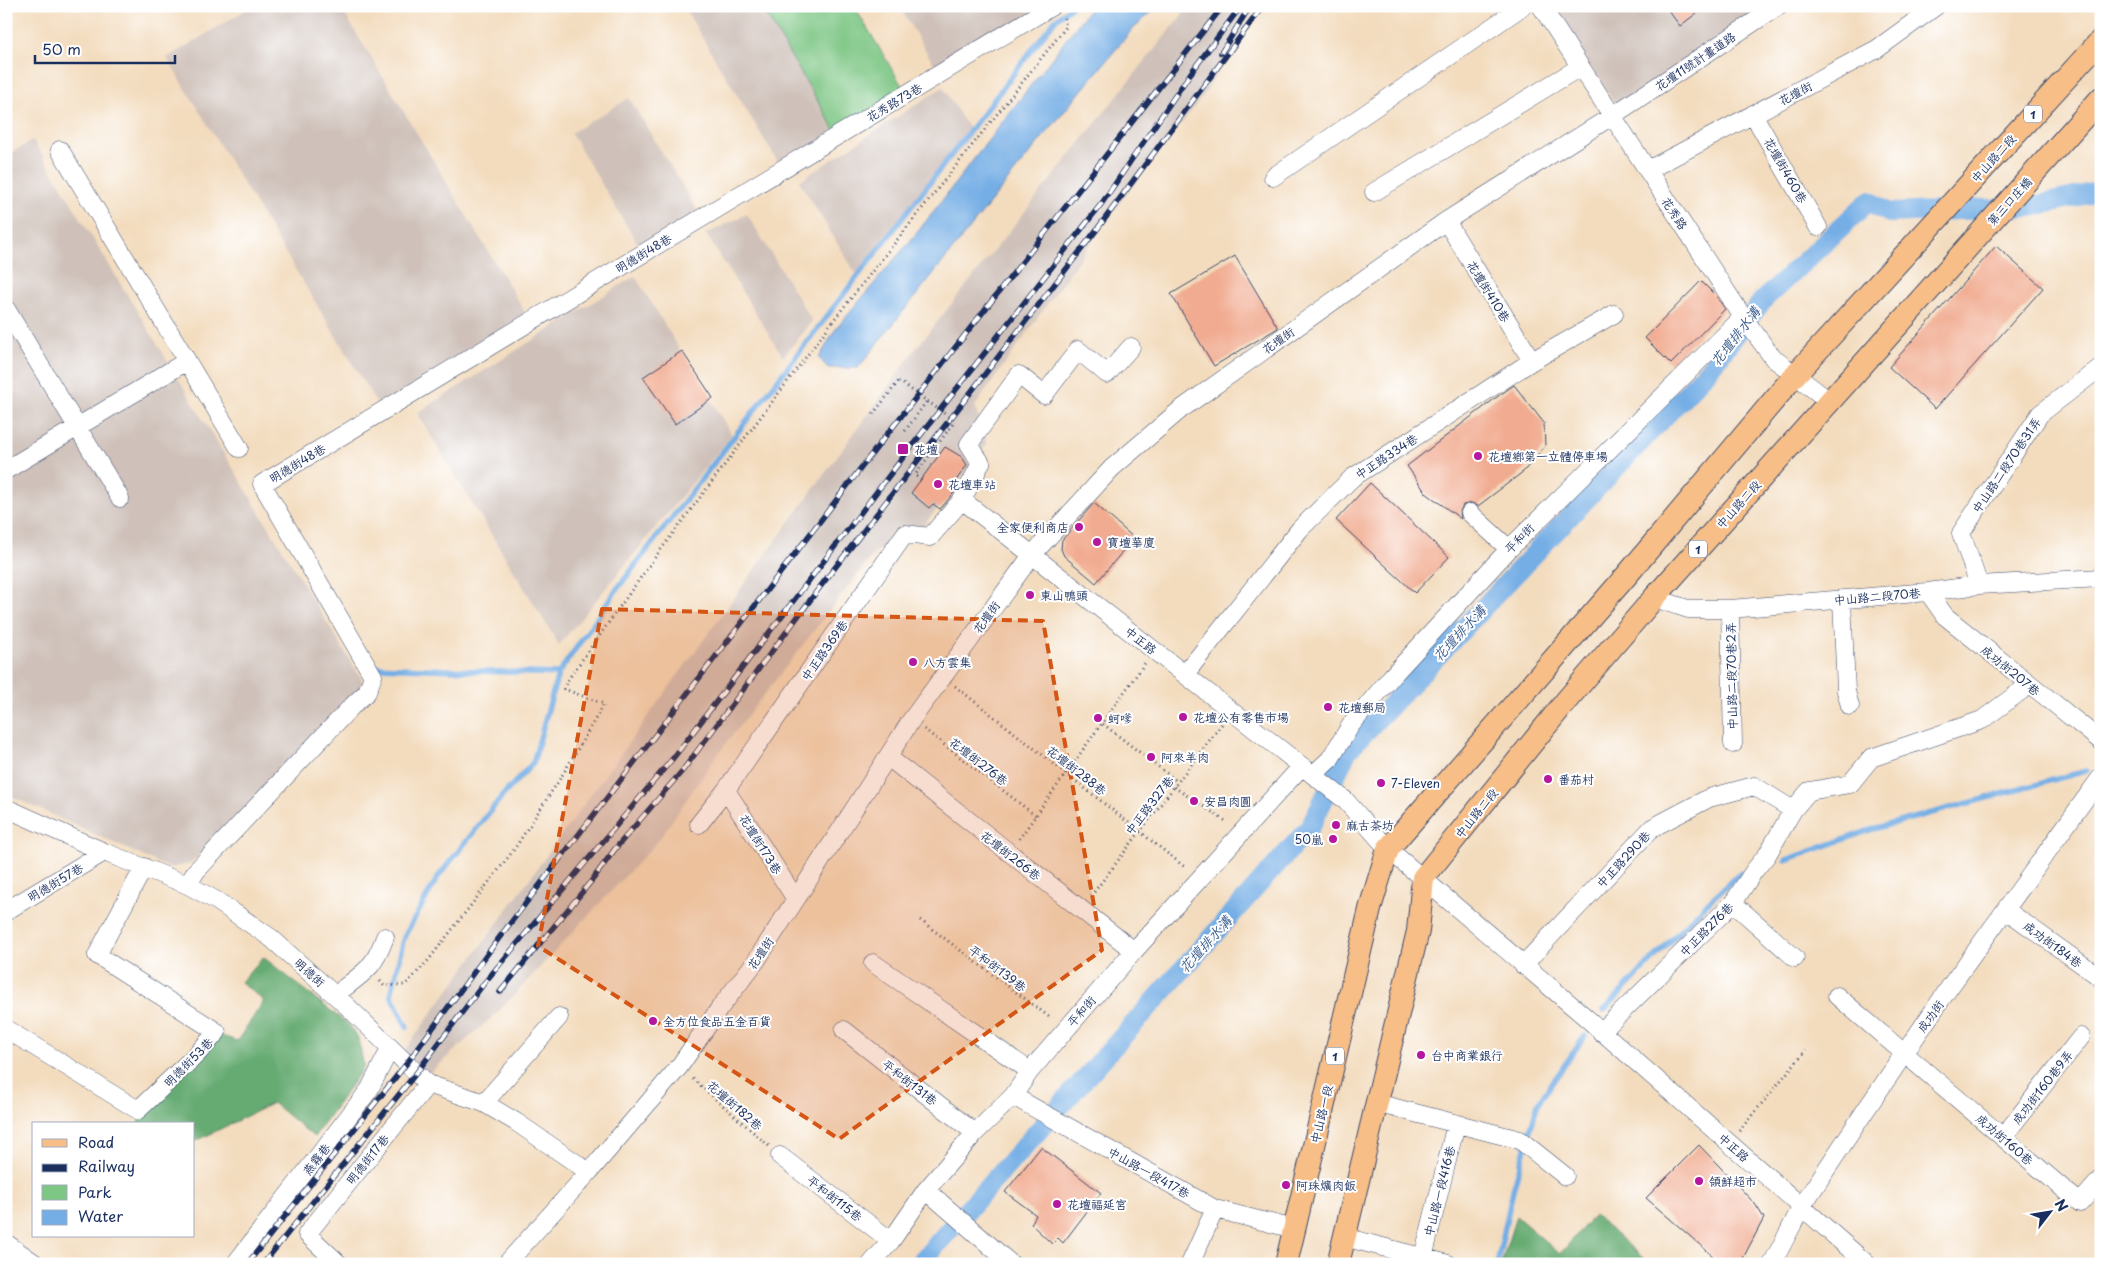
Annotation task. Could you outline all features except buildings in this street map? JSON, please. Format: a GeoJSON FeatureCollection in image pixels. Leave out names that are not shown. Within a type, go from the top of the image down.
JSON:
{"type":"FeatureCollection","features":[{"type":"Feature","properties":{"kind":"main road","name":"中山路二段"},"geometry":{"type":"LineString","coordinates":[[1795,375],[2101,40]]}},
{"type":"Feature","properties":{"kind":"main road","name":"第三口庄橋"},"geometry":{"type":"LineString","coordinates":[[1984,229],[2101,98]]}},
{"type":"Feature","properties":{"kind":"main road","name":"中山路二段"},"geometry":{"type":"LineString","coordinates":[[1423,878],[1566,701],[1654,598],[1984,229]]}},
{"type":"Feature","properties":{"kind":"main road","name":"1"},"geometry":{"type":"LineString","coordinates":[[1388,849],[1626,575],[1795,375]]}},
{"type":"Feature","properties":{"kind":"main road","name":"中山路一段"},"geometry":{"type":"LineString","coordinates":[[1286,1264],[1371,905],[1388,849]]}},
{"type":"Feature","properties":{"kind":"main road"},"geometry":{"type":"LineString","coordinates":[[1338,1264],[1418,931],[1423,878]]}},
{"type":"Feature","properties":{"kind":"street"},"geometry":{"type":"LineString","coordinates":[[1273,177],[1523,6]]}},
{"type":"Feature","properties":{"kind":"street","name":"花秀路"},"geometry":{"type":"LineString","coordinates":[[1541,6],[1743,317],[1773,358],[1829,401]]}},
{"type":"Feature","properties":{"kind":"street","name":"花壇11號計畫道路"},"geometry":{"type":"LineString","coordinates":[[1612,116],[1778,6]]}},
{"type":"Feature","properties":{"kind":"street","name":"花壇街"},"geometry":{"type":"LineString","coordinates":[[1648,170],[1877,50],[1936,6]]}},
{"type":"Feature","properties":{"kind":"street","name":"花秀路73巷"},"geometry":{"type":"LineString","coordinates":[[736,197],[1058,10]]}},
{"type":"Feature","properties":{"kind":"street"},"geometry":{"type":"LineString","coordinates":[[1374,192],[1580,67]]}},
{"type":"Feature","properties":{"kind":"street","name":"花壇街460巷"},"geometry":{"type":"LineString","coordinates":[[1753,114],[1818,226]]}},
{"type":"Feature","properties":{"kind":"street","name":"花壇街"},"geometry":{"type":"LineString","coordinates":[[506,1264],[589,1172],[679,1067],[718,1009],[756,961],[912,719],[1032,555],[1112,468],[1180,410],[1446,222],[1612,116]]}},
{"type":"Feature","properties":{"kind":"street"},"geometry":{"type":"LineString","coordinates":[[60,150],[239,448]]}},
{"type":"Feature","properties":{"kind":"street","name":"明德街48巷"},"geometry":{"type":"LineString","coordinates":[[188,885],[196,871],[367,692],[373,676],[262,484],[736,197]]}},
{"type":"Feature","properties":{"kind":"street","name":"花壇街410巷"},"geometry":{"type":"LineString","coordinates":[[1446,222],[1532,361]]}},
{"type":"Feature","properties":{"kind":"street"},"geometry":{"type":"LineString","coordinates":[[6,309],[120,498]]}},
{"type":"Feature","properties":{"kind":"street","name":"中正路334巷"},"geometry":{"type":"LineString","coordinates":[[1185,674],[1300,529],[1352,478],[1532,361],[1614,314]]}},
{"type":"Feature","properties":{"kind":"street","name":"平和街"},"geometry":{"type":"LineString","coordinates":[[871,1264],[891,1241],[926,1190],[975,1134],[1013,1096],[1030,1071],[1066,1029],[1242,832],[1330,759],[1351,725],[1392,676],[1509,549],[1743,317]]}},
{"type":"Feature","properties":{"kind":"street"},"geometry":{"type":"LineString","coordinates":[[962,500],[981,463],[969,444],[1019,375],[1044,395],[1078,350],[1107,374],[1131,347]]}},
{"type":"Feature","properties":{"kind":"street"},"geometry":{"type":"LineString","coordinates":[[6,470],[187,361]]}},
{"type":"Feature","properties":{"kind":"street","name":"中山路二段70巷31弄"},"geometry":{"type":"LineString","coordinates":[[1979,586],[1961,533],[2040,414],[2101,367]]}},
{"type":"Feature","properties":{"kind":"street","name":"中正路"},"geometry":{"type":"LineString","coordinates":[[962,500],[1345,800],[1388,849]]}},
{"type":"Feature","properties":{"kind":"street","name":"中正路369巷"},"geometry":{"type":"LineString","coordinates":[[699,824],[726,790],[905,534],[930,537],[962,500]]}},
{"type":"Feature","properties":{"kind":"street"},"geometry":{"type":"LineString","coordinates":[[1470,513],[1509,549]]}},
{"type":"Feature","properties":{"kind":"street","name":"中山路二段70巷"},"geometry":{"type":"LineString","coordinates":[[1654,598],[1688,609],[1730,609],[1979,586],[2101,578]]}},
{"type":"Feature","properties":{"kind":"street","name":"成功街207巷"},"geometry":{"type":"LineString","coordinates":[[1928,592],[1945,616],[2101,741]]}},
{"type":"Feature","properties":{"kind":"street"},"geometry":{"type":"LineString","coordinates":[[1842,599],[1846,691],[1850,706]]}},
{"type":"Feature","properties":{"kind":"street","name":"中山路二段70巷2弄"},"geometry":{"type":"LineString","coordinates":[[1730,609],[1733,744]]}},
{"type":"Feature","properties":{"kind":"street"},"geometry":{"type":"LineString","coordinates":[[1792,810],[1809,791],[1850,784],[1871,758],[1982,720],[2029,685]]}},
{"type":"Feature","properties":{"kind":"street","name":"花壇街266巷"},"geometry":{"type":"LineString","coordinates":[[888,757],[1134,951]]}},
{"type":"Feature","properties":{"kind":"street","name":"成功街"},"geometry":{"type":"LineString","coordinates":[[1772,1264],[1802,1206],[1905,1053],[2101,777]]}},
{"type":"Feature","properties":{"kind":"street","name":"中正路290巷"},"geometry":{"type":"LineString","coordinates":[[1523,965],[1652,828],[1709,798],[1754,786],[1792,810]]}},
{"type":"Feature","properties":{"kind":"street","name":"花壇街173巷"},"geometry":{"type":"LineString","coordinates":[[726,790],[795,898]]}},
{"type":"Feature","properties":{"kind":"street","name":"明德街"},"geometry":{"type":"LineString","coordinates":[[6,808],[104,852],[188,885],[231,910],[271,938],[347,1006],[428,1084],[484,1103],[516,1122],[589,1172]]}},
{"type":"Feature","properties":{"kind":"street","name":"中正路276巷"},"geometry":{"type":"LineString","coordinates":[[1601,1032],[1733,903],[1767,855],[1792,810]]}},
{"type":"Feature","properties":{"kind":"street"},"geometry":{"type":"LineString","coordinates":[[1388,849],[1523,965]]}},
{"type":"Feature","properties":{"kind":"street","name":"明德街57巷"},"geometry":{"type":"LineString","coordinates":[[6,911],[104,852]]}},
{"type":"Feature","properties":{"kind":"street","name":"明德街53巷"},"geometry":{"type":"LineString","coordinates":[[6,1029],[138,1110],[197,1054],[217,1032],[97,955],[144,867]]}},
{"type":"Feature","properties":{"kind":"street"},"geometry":{"type":"LineString","coordinates":[[1733,903],[1795,958]]}},
{"type":"Feature","properties":{"kind":"street","name":"成功街184巷"},"geometry":{"type":"LineString","coordinates":[[2006,910],[2101,978]]}},
{"type":"Feature","properties":{"kind":"street"},"geometry":{"type":"LineString","coordinates":[[344,988],[369,969],[378,955],[385,937]]}},
{"type":"Feature","properties":{"kind":"street"},"geometry":{"type":"LineString","coordinates":[[873,963],[1030,1071]]}},
{"type":"Feature","properties":{"kind":"street","name":"中正路"},"geometry":{"type":"LineString","coordinates":[[1523,965],[1867,1264]]}},
{"type":"Feature","properties":{"kind":"street","name":"成功街160巷"},"geometry":{"type":"LineString","coordinates":[[1837,996],[2080,1203],[2101,1179]]}},
{"type":"Feature","properties":{"kind":"street"},"geometry":{"type":"LineString","coordinates":[[484,1103],[559,1017]]}},
{"type":"Feature","properties":{"kind":"street","name":"平和街131巷"},"geometry":{"type":"LineString","coordinates":[[844,1030],[975,1134]]}},
{"type":"Feature","properties":{"kind":"street","name":"成功街160巷9弄"},"geometry":{"type":"LineString","coordinates":[[2003,1137],[2081,1037]]}},
{"type":"Feature","properties":{"kind":"street","name":"燕霧巷"},"geometry":{"type":"LineString","coordinates":[[235,1264],[369,1090],[390,1049]]}},
{"type":"Feature","properties":{"kind":"street","name":"明德街17巷"},"geometry":{"type":"LineString","coordinates":[[339,1264],[307,1234],[428,1084]]}},
{"type":"Feature","properties":{"kind":"street","name":"中山路一段417巷"},"geometry":{"type":"LineString","coordinates":[[1013,1096],[1215,1209],[1294,1229]]}},
{"type":"Feature","properties":{"kind":"street"},"geometry":{"type":"LineString","coordinates":[[1376,1103],[1520,1140],[1565,1176]]}},
{"type":"Feature","properties":{"kind":"street","name":"中山路一段416巷"},"geometry":{"type":"LineString","coordinates":[[1423,1258],[1456,1124]]}},
{"type":"Feature","properties":{"kind":"street","name":"平和街115巷"},"geometry":{"type":"LineString","coordinates":[[780,1156],[891,1241]]}},
{"type":"Feature","properties":{"kind":"street"},"geometry":{"type":"LineString","coordinates":[[926,1190],[1012,1264]]}},
{"type":"Feature","properties":{"kind":"street"},"geometry":{"type":"LineString","coordinates":[[1190,1264],[1215,1209]]}},
{"type":"Feature","properties":{"kind":"street"},"geometry":{"type":"LineString","coordinates":[[1344,1237],[1448,1264]]}},
{"type":"Feature","properties":{"kind":"street"},"geometry":{"type":"LineString","coordinates":[[6,1243],[36,1264]]}},
{"type":"Feature","properties":{"kind":"path"},"geometry":{"type":"LineString","coordinates":[[369,969],[384,986],[405,985],[427,962],[513,851],[563,774],[604,704],[564,689],[567,681],[656,556],[831,324],[1066,27],[1058,10]]}},
{"type":"Feature","properties":{"kind":"path"},"geometry":{"type":"LineString","coordinates":[[873,414],[899,381],[956,421],[915,475],[921,480]]}},
{"type":"Feature","properties":{"kind":"path"},"geometry":{"type":"LineString","coordinates":[[905,431],[927,401]]}},
{"type":"Feature","properties":{"kind":"path"},"geometry":{"type":"LineString","coordinates":[[1009,853],[1103,724],[1154,650]]}},
{"type":"Feature","properties":{"kind":"path","name":"花壇街288巷"},"geometry":{"type":"LineString","coordinates":[[943,677],[1200,879]]}},
{"type":"Feature","properties":{"kind":"path","name":"中正路327巷"},"geometry":{"type":"LineString","coordinates":[[1080,909],[1232,711]]}},
{"type":"Feature","properties":{"kind":"path","name":"花壇街276巷"},"geometry":{"type":"LineString","coordinates":[[912,719],[1036,816]]}},
{"type":"Feature","properties":{"kind":"path"},"geometry":{"type":"LineString","coordinates":[[1103,724],[1178,782]]}},
{"type":"Feature","properties":{"kind":"path"},"geometry":{"type":"LineString","coordinates":[[1174,787],[1242,832]]}},
{"type":"Feature","properties":{"kind":"path","name":"平和街139巷"},"geometry":{"type":"LineString","coordinates":[[920,920],[1066,1029]]}},
{"type":"Feature","properties":{"kind":"path"},"geometry":{"type":"LineString","coordinates":[[1729,1143],[1806,1050]]}},
{"type":"Feature","properties":{"kind":"path","name":"花壇街182巷"},"geometry":{"type":"LineString","coordinates":[[679,1067],[780,1156]]}},
{"type":"Feature","properties":{"kind":"highlighted area"},"geometry":{"type":"Polygon","coordinates":[[[602,609],[1043,621],[1102,950],[839,1139],[538,946],[602,609]]]}},
{"type":"Feature","properties":{"kind":"shaded area"},"geometry":{"type":"Polygon","coordinates":[[[252,6],[340,6],[529,319],[380,409],[167,58],[252,6]]]}},
{"type":"Feature","properties":{"kind":"shaded area"},"geometry":{"type":"Polygon","coordinates":[[[683,6],[761,6],[836,132],[781,167],[683,6]]]}},
{"type":"Feature","properties":{"kind":"shaded area"},"geometry":{"type":"Polygon","coordinates":[[[899,6],[1042,6],[938,71],[899,6]]]}},
{"type":"Feature","properties":{"kind":"shaded area"},"geometry":{"type":"Polygon","coordinates":[[[1189,6],[1257,6],[1203,96],[1112,213],[975,406],[987,444],[911,542],[876,551],[717,755],[658,841],[499,1011],[416,1085],[394,1065],[914,351],[1189,6]]]}},
{"type":"Feature","properties":{"kind":"shaded area"},"geometry":{"type":"Polygon","coordinates":[[[1551,6],[1766,6],[1621,104],[1614,103],[1551,6]]]}},
{"type":"Feature","properties":{"kind":"shaded area"},"geometry":{"type":"Polygon","coordinates":[[[943,87],[972,134],[857,275],[799,181],[943,87]]]}},
{"type":"Feature","properties":{"kind":"shaded area"},"geometry":{"type":"Polygon","coordinates":[[[629,98],[700,215],[642,251],[571,133],[629,98]]]}},
{"type":"Feature","properties":{"kind":"shaded area"},"geometry":{"type":"Polygon","coordinates":[[[33,140],[365,685],[190,864],[169,868],[6,794],[6,156],[33,140]]]}},
{"type":"Feature","properties":{"kind":"shaded area"},"geometry":{"type":"Polygon","coordinates":[[[747,214],[812,321],[783,357],[706,234],[747,214]]]}},
{"type":"Feature","properties":{"kind":"shaded area"},"geometry":{"type":"Polygon","coordinates":[[[635,276],[732,435],[559,645],[417,413],[635,276]]]}},
{"type":"Feature","properties":{"kind":"green space"},"geometry":{"type":"Polygon","coordinates":[[[761,6],[854,6],[905,91],[836,132],[761,6]]]}},
{"type":"Feature","properties":{"kind":"green space"},"geometry":{"type":"Polygon","coordinates":[[[263,957],[349,1025],[358,1038],[364,1067],[314,1137],[273,1103],[195,1142],[195,1122],[138,1122],[142,1102],[219,1035],[237,1041],[264,1001],[241,982],[263,957]]]}},
{"type":"Feature","properties":{"kind":"green space"},"geometry":{"type":"Polygon","coordinates":[[[1594,1215],[1650,1264],[1501,1264],[1516,1216],[1560,1254],[1594,1215]]]}},
{"type":"Feature","properties":{"kind":"water"},"geometry":{"type":"Polygon","coordinates":[[[1092,6],[1158,6],[1131,31],[1034,148],[858,368],[828,368],[819,358],[835,330],[916,234],[1092,6]]]}},
{"type":"Feature","properties":{"kind":"waterway"},"geometry":{"type":"LineString","coordinates":[[376,667],[558,674],[617,589],[1055,20],[1072,6]]}},
{"type":"Feature","properties":{"kind":"waterway","name":"花壇排水溝"},"geometry":{"type":"LineString","coordinates":[[919,1264],[1310,827],[1348,750],[1704,375],[1763,300],[1869,201],[1889,213],[2030,207],[2101,191]]}},
{"type":"Feature","properties":{"kind":"waterway"},"geometry":{"type":"LineString","coordinates":[[407,1027],[391,995],[404,937],[438,877],[503,795],[533,763],[558,674]]}},
{"type":"Feature","properties":{"kind":"waterway"},"geometry":{"type":"LineString","coordinates":[[1786,860],[1873,829],[2086,771]]}},
{"type":"Feature","properties":{"kind":"waterway"},"geometry":{"type":"LineString","coordinates":[[1604,1010],[1704,906],[1740,873]]}},
{"type":"Feature","properties":{"kind":"waterway"},"geometry":{"type":"LineString","coordinates":[[1497,1264],[1513,1190],[1538,1103],[1585,1036]]}},
{"type":"Feature","properties":{"kind":"railway"},"geometry":{"type":"LineString","coordinates":[[247,1264],[407,1063],[499,938],[881,442],[1223,6]]}},
{"type":"Feature","properties":{"kind":"railway"},"geometry":{"type":"LineString","coordinates":[[263,1264],[417,1072],[485,982],[674,757],[901,460],[1102,203],[1190,74],[1241,6]]}},
{"type":"Feature","properties":{"kind":"railway"},"geometry":{"type":"LineString","coordinates":[[1221,53],[1250,6]]}},
{"type":"Feature","properties":{"kind":"railway"},"geometry":{"type":"LineString","coordinates":[[500,992],[593,879],[615,849],[683,770],[820,587],[1098,228],[1263,6]]}},
{"type":"Feature","properties":{"kind":"place","name":"花壇"},"geometry":{"type":"Point","coordinates":[903,449]}},
{"type":"Feature","properties":{"kind":"place","name":"花壇鄉第一立體停車場"},"geometry":{"type":"Point","coordinates":[1478,456]}},
{"type":"Feature","properties":{"kind":"place","name":"花壇車站"},"geometry":{"type":"Point","coordinates":[938,484]}},
{"type":"Feature","properties":{"kind":"place","name":"全家便利商店"},"geometry":{"type":"Point","coordinates":[1079,527]}},
{"type":"Feature","properties":{"kind":"place","name":"寶壇華廈"},"geometry":{"type":"Point","coordinates":[1097,542]}},
{"type":"Feature","properties":{"kind":"place","name":"東山鴨頭"},"geometry":{"type":"Point","coordinates":[1030,595]}},
{"type":"Feature","properties":{"kind":"place","name":"八方雲集"},"geometry":{"type":"Point","coordinates":[913,662]}},
{"type":"Feature","properties":{"kind":"place","name":"花壇郵局"},"geometry":{"type":"Point","coordinates":[1328,707]}},
{"type":"Feature","properties":{"kind":"place","name":"花壇公有零售市場"},"geometry":{"type":"Point","coordinates":[1183,717]}},
{"type":"Feature","properties":{"kind":"place","name":"蚵嗲"},"geometry":{"type":"Point","coordinates":[1098,718]}},
{"type":"Feature","properties":{"kind":"place","name":"阿來羊肉"},"geometry":{"type":"Point","coordinates":[1151,757]}},
{"type":"Feature","properties":{"kind":"place","name":"番茄村"},"geometry":{"type":"Point","coordinates":[1548,779]}},
{"type":"Feature","properties":{"kind":"place","name":"7-Eleven"},"geometry":{"type":"Point","coordinates":[1381,783]}},
{"type":"Feature","properties":{"kind":"place","name":"安昌肉圓"},"geometry":{"type":"Point","coordinates":[1194,801]}},
{"type":"Feature","properties":{"kind":"place","name":"麻古茶坊"},"geometry":{"type":"Point","coordinates":[1336,825]}},
{"type":"Feature","properties":{"kind":"place","name":"50嵐"},"geometry":{"type":"Point","coordinates":[1333,839]}},
{"type":"Feature","properties":{"kind":"place","name":"全方位食品五金百貨"},"geometry":{"type":"Point","coordinates":[653,1021]}},
{"type":"Feature","properties":{"kind":"place","name":"台中商業銀行"},"geometry":{"type":"Point","coordinates":[1421,1055]}},
{"type":"Feature","properties":{"kind":"place","name":"領鮮超市"},"geometry":{"type":"Point","coordinates":[1699,1181]}},
{"type":"Feature","properties":{"kind":"place","name":"阿珠爌肉飯"},"geometry":{"type":"Point","coordinates":[1286,1185]}},
{"type":"Feature","properties":{"kind":"place","name":"花壇福延宮"},"geometry":{"type":"Point","coordinates":[1057,1204]}}]}
